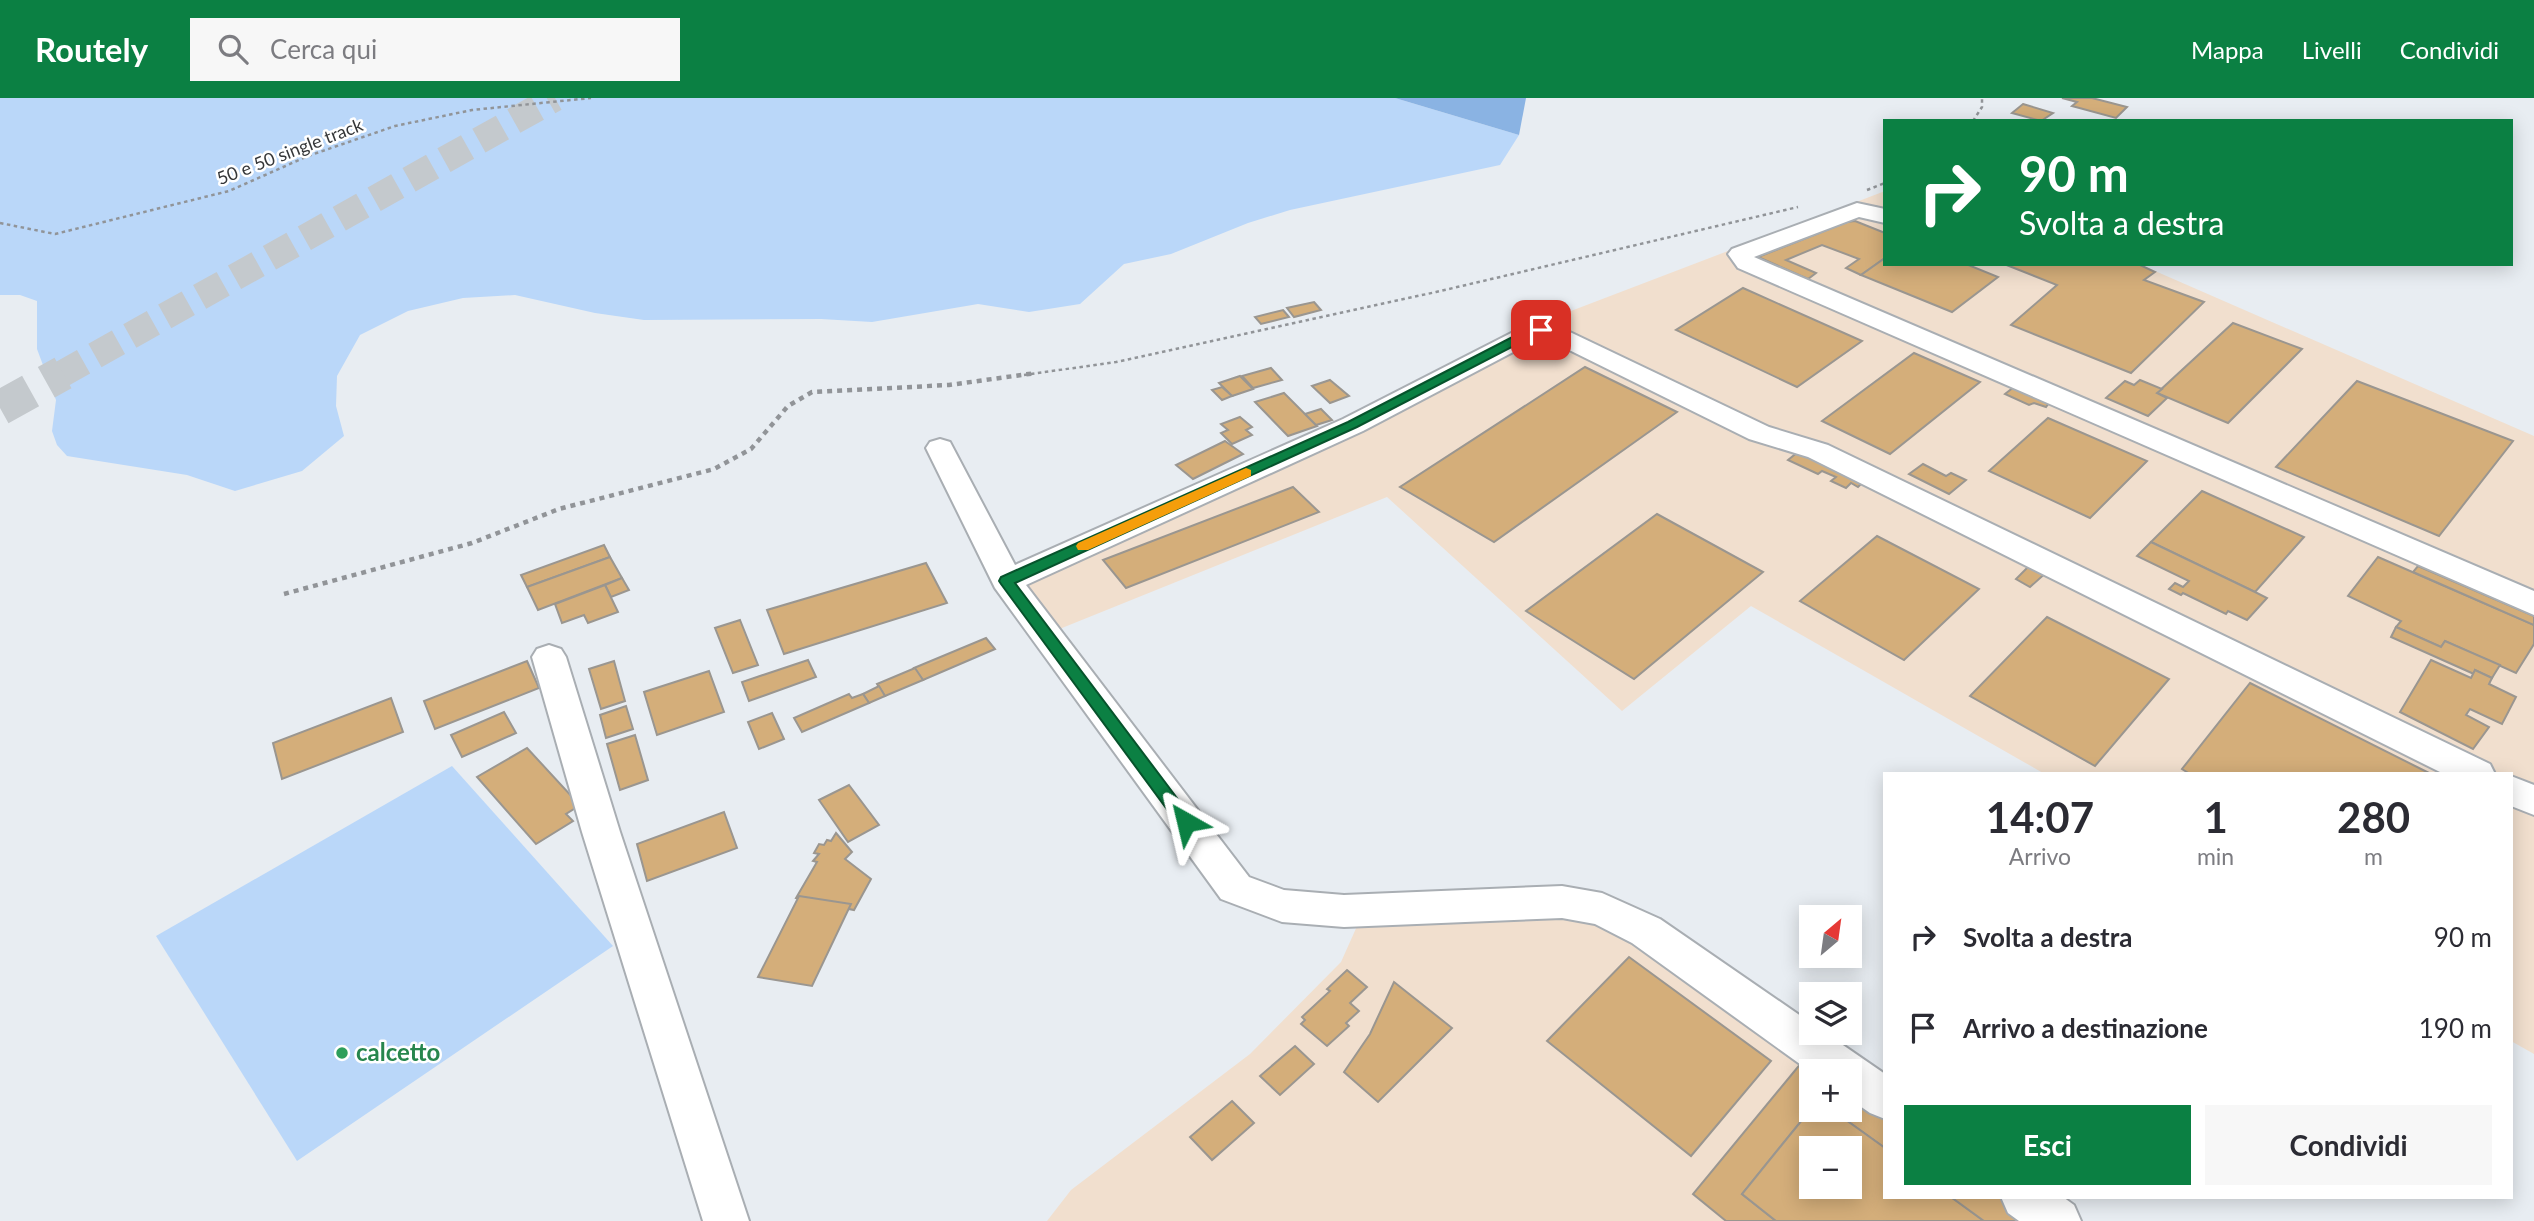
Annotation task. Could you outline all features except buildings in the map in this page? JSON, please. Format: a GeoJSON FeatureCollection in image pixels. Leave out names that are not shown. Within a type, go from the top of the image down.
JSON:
{"type":"FeatureCollection","features":[{"type":"Feature","properties":{"kind":"street"},"geometry":{"type":"LineString","coordinates":[[1883,216],[1857,210],[1741,254],[1746,263],[2534,604]]}},
{"type":"Feature","properties":{"kind":"street"},"geometry":{"type":"LineString","coordinates":[[1006,581],[1353,425],[1530,333],[1551,331],[1759,433],[1818,451],[2473,772]]}},
{"type":"Feature","properties":{"kind":"street"},"geometry":{"type":"LineString","coordinates":[[940,448],[996,556],[1006,581],[1235,888],[1282,906],[1344,911],[1562,902],[1602,909],[1646,930],[1828,1059]]}},
{"type":"Feature","properties":{"kind":"street"},"geometry":{"type":"LineString","coordinates":[[549,657],[605,844],[726,1221]]}},
{"type":"Feature","properties":{"kind":"street"},"geometry":{"type":"LineString","coordinates":[[2513,791],[2534,801]]}},
{"type":"Feature","properties":{"kind":"street"},"geometry":{"type":"LineString","coordinates":[[1862,1083],[1883,1098]]}},
{"type":"Feature","properties":{"kind":"street"},"geometry":{"type":"LineString","coordinates":[[2027,1199],[2058,1221]]}},
{"type":"Feature","properties":{"kind":"path","name":"50 e 50 single track"},"geometry":{"type":"LineString","coordinates":[[0,223],[55,234],[229,191],[308,156],[396,126],[472,110],[591,98]]}},
{"type":"Feature","properties":{"kind":"path"},"geometry":{"type":"LineString","coordinates":[[1974,119],[1982,107],[1982,98]]}},
{"type":"Feature","properties":{"kind":"path"},"geometry":{"type":"LineString","coordinates":[[1863,191],[1883,184]]}},
{"type":"Feature","properties":{"kind":"path"},"geometry":{"type":"LineString","coordinates":[[284,594],[472,543],[559,509],[714,469],[737,459],[760,442],[781,410],[793,399],[812,391],[949,385],[1116,362],[1436,292],[1801,206]]}},
{"type":"Feature","properties":{"kind":"shaded area"},"geometry":{"type":"Polygon","coordinates":[[[0,98],[1395,98],[1519,135],[1500,165],[1290,210],[1248,223],[1171,254],[1124,264],[1080,304],[1029,312],[978,304],[872,322],[821,319],[644,320],[595,313],[515,295],[463,298],[408,311],[360,335],[337,376],[336,406],[344,436],[302,471],[235,491],[187,475],[67,456],[57,445],[52,431],[56,400],[37,349],[37,301],[20,295],[0,295],[0,98]]]}},
{"type":"Feature","properties":{"kind":"shaded area"},"geometry":{"type":"Polygon","coordinates":[[[1395,98],[1526,98],[1519,135],[1395,98]]]}},
{"type":"Feature","properties":{"kind":"shaded area"},"geometry":{"type":"Polygon","coordinates":[[[1883,192],[1883,266],[2144,266],[2534,436],[2534,1054],[2513,1042],[2513,772],[2041,772],[1751,606],[1622,711],[1387,497],[1057,630],[1016,573],[1305,439],[1550,319],[1883,192]]]}},
{"type":"Feature","properties":{"kind":"shaded area","name":"calcetto"},"geometry":{"type":"Polygon","coordinates":[[[452,766],[613,946],[297,1161],[156,936],[452,766]]]}},
{"type":"Feature","properties":{"kind":"shaded area"},"geometry":{"type":"Polygon","coordinates":[[[1531,914],[1593,920],[1624,931],[1799,1062],[1799,1122],[1862,1122],[1862,1096],[1883,1111],[1883,1199],[2035,1221],[1047,1221],[1071,1190],[1250,1054],[1341,962],[1358,924],[1531,914]]]}},
{"type":"Feature","properties":{"kind":"tunnel"},"geometry":{"type":"LineString","coordinates":[[60,375],[555,98]]}},
{"type":"Feature","properties":{"kind":"tunnel"},"geometry":{"type":"LineString","coordinates":[[0,408],[63,373]]}},
{"type":"Feature","properties":{"kind":"slow traffic"},"geometry":{"type":"LineString","coordinates":[[1083,546],[1246,473]]}},
{"type":"Feature","properties":{"kind":"place","name":"calcetto"},"geometry":{"type":"Point","coordinates":[342,1053]}},
{"type":"Feature","properties":{"kind":"route"},"geometry":{"type":"LineString","coordinates":[[1186,822],[1006,581],[1353,425],[1530,333],[1541,330]]}}]}
